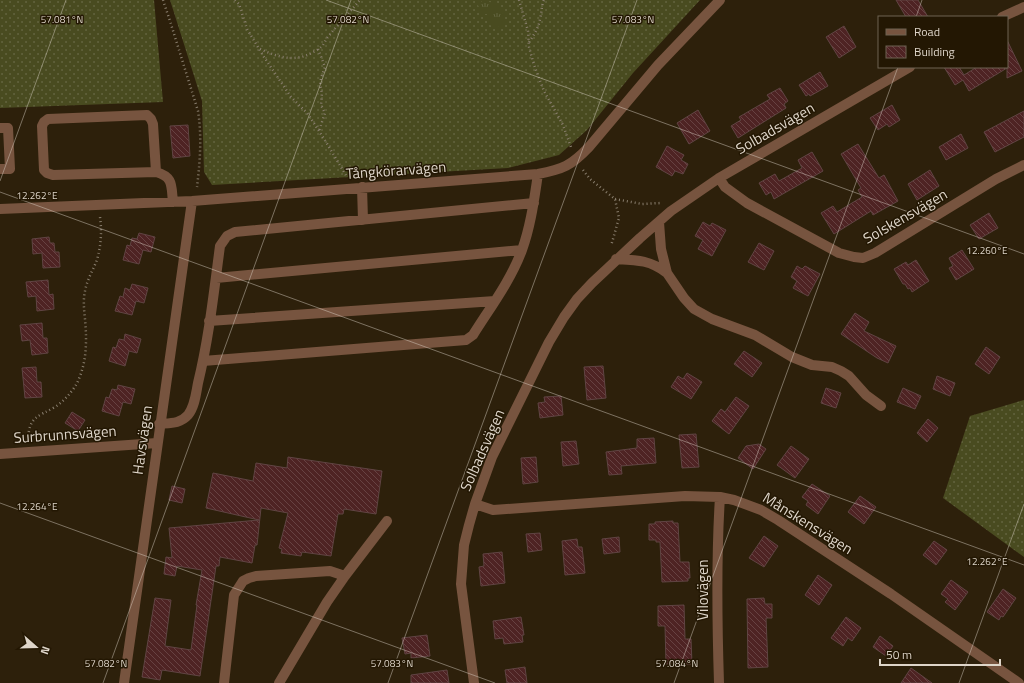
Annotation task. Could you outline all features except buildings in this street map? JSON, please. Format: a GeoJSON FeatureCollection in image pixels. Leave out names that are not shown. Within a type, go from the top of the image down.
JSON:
{"type":"FeatureCollection","features":[{"type":"Feature","properties":{"kind":"street","name":"Tångkörarvägen"},"geometry":{"type":"LineString","coordinates":[[0,209],[194,201],[538,174],[554,171],[567,166],[577,159],[589,147],[658,65],[720,0]]}},
{"type":"Feature","properties":{"kind":"street"},"geometry":{"type":"LineString","coordinates":[[1004,16],[1024,7]]}},
{"type":"Feature","properties":{"kind":"street","name":"Solbadsvägen"},"geometry":{"type":"LineString","coordinates":[[474,683],[461,584],[464,545],[475,504],[492,458],[549,342],[564,317],[577,299],[614,262],[671,211],[719,178],[908,68]]}},
{"type":"Feature","properties":{"kind":"street"},"geometry":{"type":"LineString","coordinates":[[156,172],[153,124],[148,115],[48,119],[42,126],[44,170],[48,174],[156,172],[168,177],[171,182],[173,202]]}},
{"type":"Feature","properties":{"kind":"street"},"geometry":{"type":"LineString","coordinates":[[0,128],[8,128],[10,169],[0,170]]}},
{"type":"Feature","properties":{"kind":"street","name":"Solskensvägen"},"geometry":{"type":"LineString","coordinates":[[719,178],[735,195],[770,216],[839,253],[863,258],[875,253],[996,179],[1024,165]]}},
{"type":"Feature","properties":{"kind":"street"},"geometry":{"type":"LineString","coordinates":[[203,362],[466,340],[473,335],[513,271],[522,250],[531,221],[538,174]]}},
{"type":"Feature","properties":{"kind":"street"},"geometry":{"type":"LineString","coordinates":[[357,188],[363,220]]}},
{"type":"Feature","properties":{"kind":"street","name":"Havsvägen"},"geometry":{"type":"LineString","coordinates":[[124,683],[159,424],[194,201]]}},
{"type":"Feature","properties":{"kind":"street"},"geometry":{"type":"LineString","coordinates":[[159,424],[177,422],[183,419],[193,406],[203,362],[220,246],[227,236],[236,232],[534,203]]}},
{"type":"Feature","properties":{"kind":"street"},"geometry":{"type":"LineString","coordinates":[[659,222],[663,262],[667,273],[684,298],[694,309],[703,315],[755,335],[792,357],[812,365],[832,367],[841,371],[849,376],[866,395],[881,406]]}},
{"type":"Feature","properties":{"kind":"street"},"geometry":{"type":"LineString","coordinates":[[216,278],[522,250]]}},
{"type":"Feature","properties":{"kind":"street"},"geometry":{"type":"LineString","coordinates":[[614,262],[637,260],[651,263],[667,273]]}},
{"type":"Feature","properties":{"kind":"street"},"geometry":{"type":"LineString","coordinates":[[209,321],[495,301]]}},
{"type":"Feature","properties":{"kind":"street","name":"Surbrunnsvägen"},"geometry":{"type":"LineString","coordinates":[[0,454],[157,443]]}},
{"type":"Feature","properties":{"kind":"street","name":"Månskensvägen"},"geometry":{"type":"LineString","coordinates":[[475,504],[493,510],[686,496],[720,497],[747,504],[778,520],[891,594],[1020,683]]}},
{"type":"Feature","properties":{"kind":"street","name":"Vilovägen"},"geometry":{"type":"LineString","coordinates":[[719,683],[717,630],[717,538],[720,497]]}},
{"type":"Feature","properties":{"kind":"street"},"geometry":{"type":"LineString","coordinates":[[279,683],[316,619],[345,576],[387,522]]}},
{"type":"Feature","properties":{"kind":"street"},"geometry":{"type":"LineString","coordinates":[[224,683],[234,595],[243,581],[256,576],[302,572],[330,571],[345,576]]}},
{"type":"Feature","properties":{"kind":"path"},"geometry":{"type":"LineString","coordinates":[[162,0],[198,111],[200,124],[200,160],[194,201]]}},
{"type":"Feature","properties":{"kind":"path"},"geometry":{"type":"LineString","coordinates":[[235,0],[248,30],[264,57],[291,97],[308,114],[357,188]]}},
{"type":"Feature","properties":{"kind":"path"},"geometry":{"type":"LineString","coordinates":[[260,49],[275,55],[294,58],[302,57],[318,50],[360,0]]}},
{"type":"Feature","properties":{"kind":"path"},"geometry":{"type":"LineString","coordinates":[[519,0],[528,31],[534,65],[544,91],[563,124],[570,144],[585,174],[616,199],[642,204],[666,203],[671,211]]}},
{"type":"Feature","properties":{"kind":"path"},"geometry":{"type":"LineString","coordinates":[[529,43],[539,25],[544,0]]}},
{"type":"Feature","properties":{"kind":"path"},"geometry":{"type":"LineString","coordinates":[[318,50],[325,67],[320,85],[322,94],[321,105],[325,113],[319,131]]}},
{"type":"Feature","properties":{"kind":"path"},"geometry":{"type":"LineString","coordinates":[[614,262],[607,260],[619,218],[616,199]]}},
{"type":"Feature","properties":{"kind":"path"},"geometry":{"type":"LineString","coordinates":[[28,452],[29,429],[32,422],[38,416],[55,407],[65,399],[77,383],[84,362],[86,352],[85,292],[100,248],[102,234],[100,205]]}},
{"type":"Feature","properties":{"kind":"green space"},"geometry":{"type":"Polygon","coordinates":[[[0,0],[154,0],[163,102],[0,108],[0,0]]]}},
{"type":"Feature","properties":{"kind":"green space"},"geometry":{"type":"Polygon","coordinates":[[[170,0],[700,0],[633,73],[587,130],[559,155],[508,168],[212,185],[204,172],[202,101],[170,0]]]}},
{"type":"Feature","properties":{"kind":"green space"},"geometry":{"type":"Polygon","coordinates":[[[483,0],[498,3],[505,18],[503,25],[496,28],[490,25],[487,14],[482,14],[478,5],[483,0]]]}},
{"type":"Feature","properties":{"kind":"green space"},"geometry":{"type":"Polygon","coordinates":[[[1024,400],[1024,557],[943,498],[970,416],[1024,400]]]}}]}
